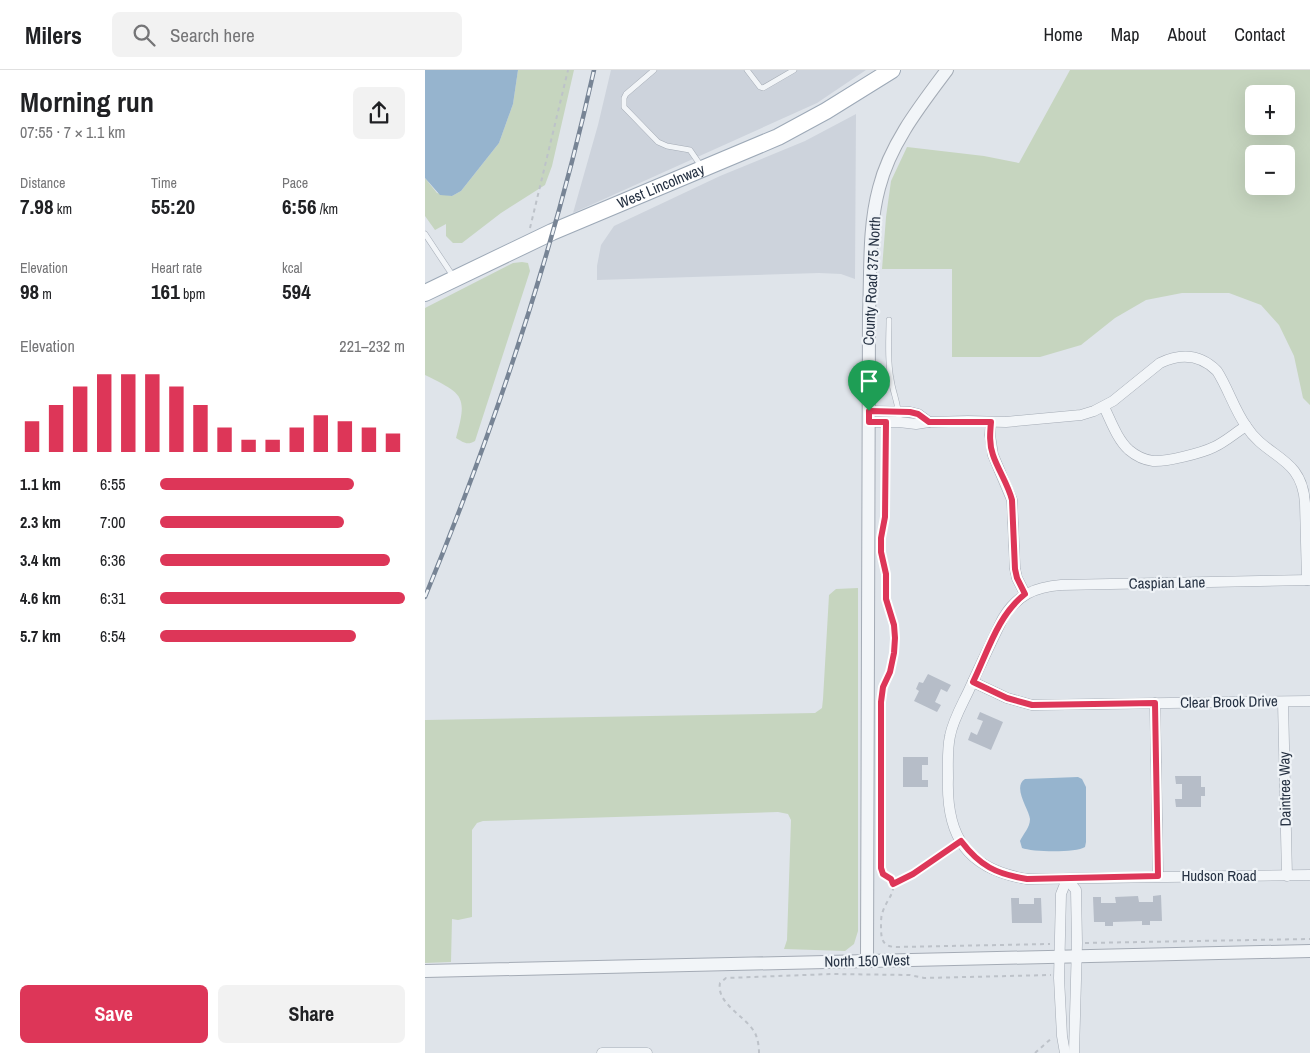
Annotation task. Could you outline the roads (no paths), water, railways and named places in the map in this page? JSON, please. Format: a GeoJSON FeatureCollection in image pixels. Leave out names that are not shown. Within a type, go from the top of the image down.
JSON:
{"type":"FeatureCollection","features":[{"type":"Feature","properties":{"kind":"main road","name":"West Lincolnway"},"geometry":{"type":"LineString","coordinates":[[425,293],[552,232],[778,137],[826,111],[892,70]]}},
{"type":"Feature","properties":{"kind":"street","name":"County Road 375 North"},"geometry":{"type":"LineString","coordinates":[[867,961],[869,322],[871,242],[879,187],[903,131],[947,70]]}},
{"type":"Feature","properties":{"kind":"street"},"geometry":{"type":"LineString","coordinates":[[869,416],[886,422],[916,424],[929,422],[1021,422],[1070,417],[1104,407],[1123,394],[1160,363],[1179,356],[1201,359],[1217,371],[1246,426],[1262,443],[1292,466],[1300,478],[1305,493],[1309,580]]}},
{"type":"Feature","properties":{"kind":"street"},"geometry":{"type":"LineString","coordinates":[[1104,407],[1122,442],[1128,449],[1143,458],[1153,461],[1163,461],[1204,451],[1220,444],[1246,426]]}},
{"type":"Feature","properties":{"kind":"street"},"geometry":{"type":"LineString","coordinates":[[869,416],[899,411],[918,414],[929,422]]}},
{"type":"Feature","properties":{"kind":"street"},"geometry":{"type":"LineString","coordinates":[[991,422],[990,435],[993,455],[1012,500],[1015,569],[1025,594]]}},
{"type":"Feature","properties":{"kind":"street","name":"Caspian Lane"},"geometry":{"type":"LineString","coordinates":[[1025,594],[1042,587],[1061,585],[1309,580]]}},
{"type":"Feature","properties":{"kind":"street","name":"Hudson Road"},"geometry":{"type":"LineString","coordinates":[[1025,594],[1013,604],[1003,618],[954,723],[948,750],[948,808],[951,823],[961,841],[980,863],[1007,876],[1027,879],[1310,875]]}},
{"type":"Feature","properties":{"kind":"street","name":"Clear Brook Drive"},"geometry":{"type":"LineString","coordinates":[[973,682],[1007,698],[1032,705],[1310,701]]}},
{"type":"Feature","properties":{"kind":"street","name":"Daintree Way"},"geometry":{"type":"LineString","coordinates":[[1283,702],[1287,876]]}},
{"type":"Feature","properties":{"kind":"street"},"geometry":{"type":"LineString","coordinates":[[1155,703],[1158,876]]}},
{"type":"Feature","properties":{"kind":"street"},"geometry":{"type":"LineString","coordinates":[[1065,1053],[1061,1036],[1059,978],[1061,894],[1067,879],[1076,890],[1077,957],[1074,1053]]}},
{"type":"Feature","properties":{"kind":"street","name":"North 150 West"},"geometry":{"type":"LineString","coordinates":[[425,971],[1310,951]]}},
{"type":"Feature","properties":{"kind":"street"},"geometry":{"type":"LineString","coordinates":[[602,1053],[647,1053]]}},
{"type":"Feature","properties":{"kind":"lane"},"geometry":{"type":"LineString","coordinates":[[654,70],[635,84],[626,94],[624,107],[662,145],[690,150],[703,168]]}},
{"type":"Feature","properties":{"kind":"lane"},"geometry":{"type":"LineString","coordinates":[[747,70],[760,87],[763,88],[794,70]]}},
{"type":"Feature","properties":{"kind":"lane"},"geometry":{"type":"LineString","coordinates":[[425,234],[455,279]]}},
{"type":"Feature","properties":{"kind":"lane"},"geometry":{"type":"LineString","coordinates":[[889,320],[890,376],[899,411],[899,422]]}},
{"type":"Feature","properties":{"kind":"water"},"geometry":{"type":"Polygon","coordinates":[[[425,70],[518,70],[513,104],[499,143],[461,191],[452,196],[440,195],[425,178],[425,70]]]}},
{"type":"Feature","properties":{"kind":"water"},"geometry":{"type":"Polygon","coordinates":[[[1078,777],[1082,779],[1086,787],[1085,847],[1054,851],[1022,848],[1020,841],[1028,828],[1030,819],[1022,798],[1021,783],[1025,779],[1078,777]]]}},
{"type":"Feature","properties":{"kind":"railway"},"geometry":{"type":"LineString","coordinates":[[425,597],[451,533],[521,337],[561,204],[594,70]]}}]}
